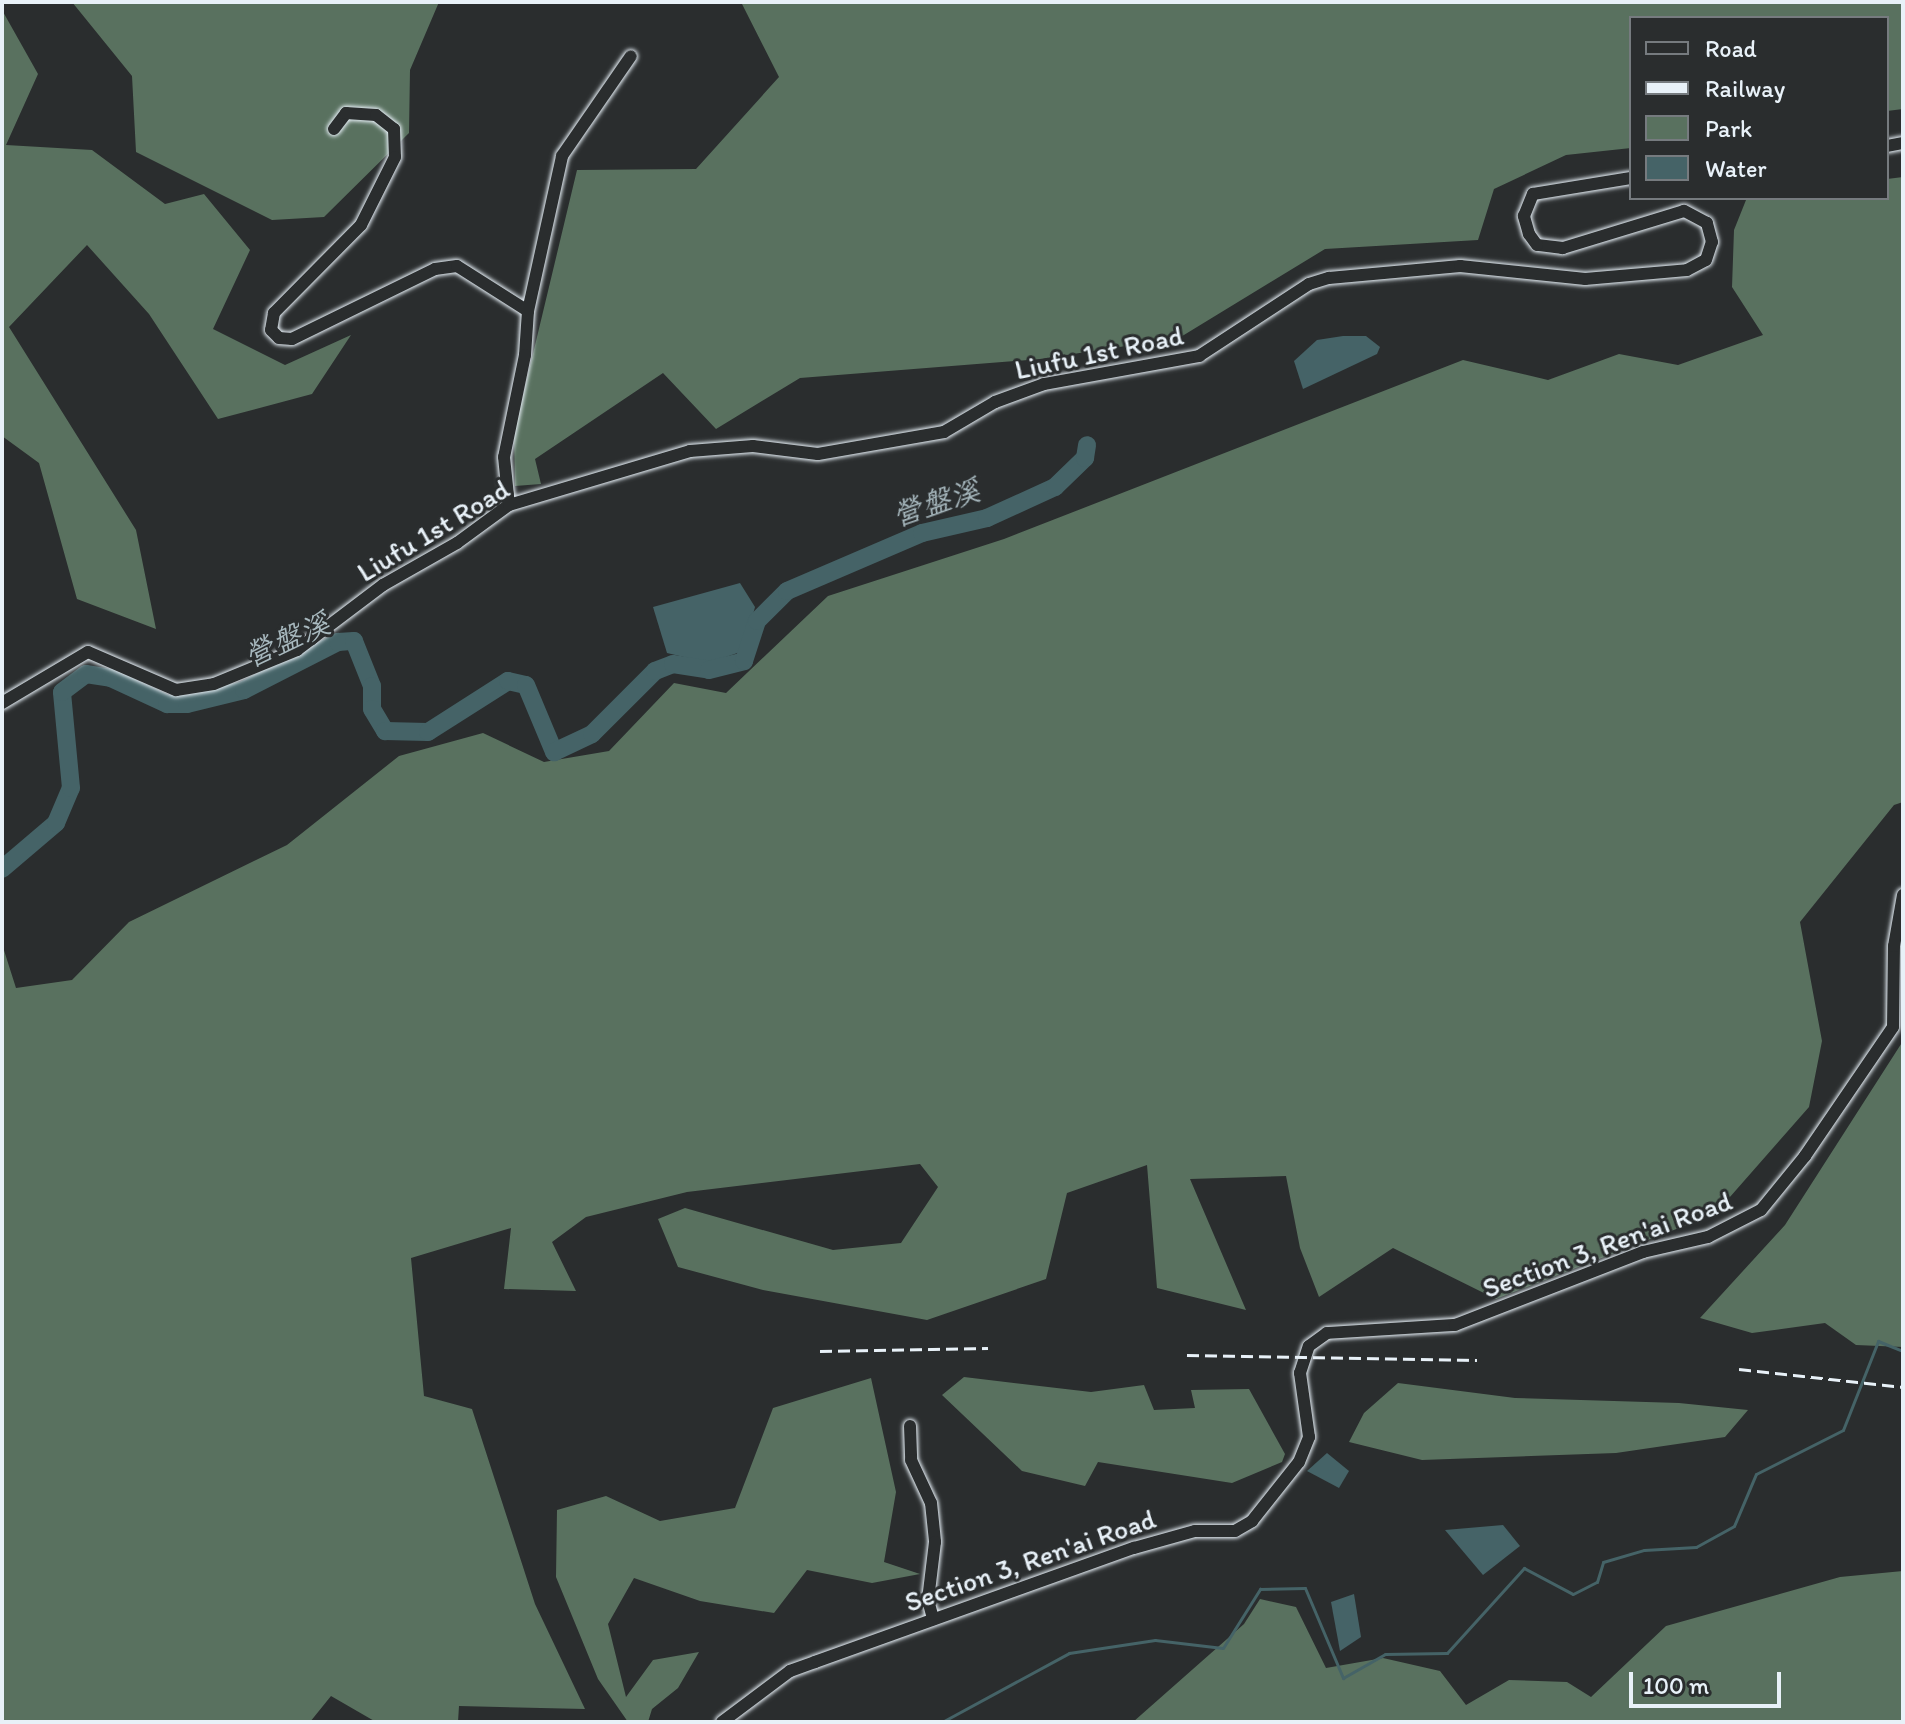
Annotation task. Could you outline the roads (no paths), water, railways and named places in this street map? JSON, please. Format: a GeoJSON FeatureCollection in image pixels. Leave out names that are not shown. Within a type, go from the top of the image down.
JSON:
{"type":"FeatureCollection","features":[{"type":"Feature","properties":{"kind":"street"},"geometry":{"type":"LineString","coordinates":[[509,505],[504,457],[523,368],[528,311],[562,156],[631,56]]}},
{"type":"Feature","properties":{"kind":"street"},"geometry":{"type":"LineString","coordinates":[[334,129],[346,113],[376,115],[394,129],[395,157],[361,225],[274,313],[271,330],[279,338],[292,339],[435,269],[457,266],[528,311]]}},
{"type":"Feature","properties":{"kind":"street","name":"Liufu 1st Road"},"geometry":{"type":"LineString","coordinates":[[2,703],[88,652],[176,690],[253,671],[297,650],[383,585],[457,543],[509,505],[690,451],[753,446],[818,454],[944,432],[995,402],[1044,384],[1199,356],[1309,284],[1329,278],[1460,266],[1585,279],[1687,270],[1706,260],[1712,242],[1707,223],[1684,211],[1563,248],[1537,245],[1529,234],[1524,216],[1533,194],[1629,178]]}},
{"type":"Feature","properties":{"kind":"street","name":"Section 3, Ren'ai Road"},"geometry":{"type":"LineString","coordinates":[[722,1722],[790,1671],[1169,1536],[1235,1531],[1252,1521],[1299,1462],[1309,1437],[1300,1373],[1309,1346],[1327,1333],[1455,1325],[1643,1252],[1708,1237],[1761,1210],[1805,1156],[1893,1027],[1894,946],[1903,895]]}},
{"type":"Feature","properties":{"kind":"street"},"geometry":{"type":"LineString","coordinates":[[910,1426],[911,1460],[931,1503],[935,1542],[928,1600],[933,1619]]}},
{"type":"Feature","properties":{"kind":"water"},"geometry":{"type":"Polygon","coordinates":[[[1366,336],[1380,347],[1377,354],[1303,389],[1294,361],[1317,340],[1366,336]]]}},
{"type":"Feature","properties":{"kind":"water"},"geometry":{"type":"Polygon","coordinates":[[[740,583],[755,607],[743,651],[709,663],[667,653],[653,607],[740,583]]]}},
{"type":"Feature","properties":{"kind":"water"},"geometry":{"type":"Polygon","coordinates":[[[1327,1453],[1349,1471],[1339,1488],[1307,1471],[1327,1453]]]}},
{"type":"Feature","properties":{"kind":"water"},"geometry":{"type":"Polygon","coordinates":[[[1503,1525],[1520,1546],[1483,1575],[1445,1530],[1503,1525]]]}},
{"type":"Feature","properties":{"kind":"water"},"geometry":{"type":"Polygon","coordinates":[[[1354,1594],[1361,1637],[1340,1651],[1331,1602],[1354,1594]]]}},
{"type":"Feature","properties":{"kind":"waterway","name":"營盤溪"},"geometry":{"type":"LineString","coordinates":[[2,869],[56,823],[71,788],[62,692],[86,674],[111,678],[167,704],[187,704],[244,690],[338,642],[354,641],[372,686],[372,709],[385,731],[428,732],[508,681],[526,685],[554,752],[592,734],[655,671],[673,664],[709,670],[744,661],[757,621],[787,591],[922,533],[987,518],[1055,487],[1085,458],[1087,445]]}},
{"type":"Feature","properties":{"kind":"waterway"},"geometry":{"type":"LineString","coordinates":[[942,1722],[1069,1653],[1155,1640],[1223,1648],[1260,1589],[1305,1588],[1343,1678],[1385,1654],[1447,1653],[1524,1568],[1573,1594],[1597,1582],[1603,1562],[1644,1550],[1696,1547],[1734,1526],[1756,1474],[1843,1430],[1878,1341],[1903,1351]]}},
{"type":"Feature","properties":{"kind":"railway"},"geometry":{"type":"LineString","coordinates":[[820,1351],[988,1348]]}},
{"type":"Feature","properties":{"kind":"railway"},"geometry":{"type":"LineString","coordinates":[[1187,1355],[1477,1360]]}},
{"type":"Feature","properties":{"kind":"railway"},"geometry":{"type":"LineString","coordinates":[[1739,1369],[1903,1387]]}}]}
